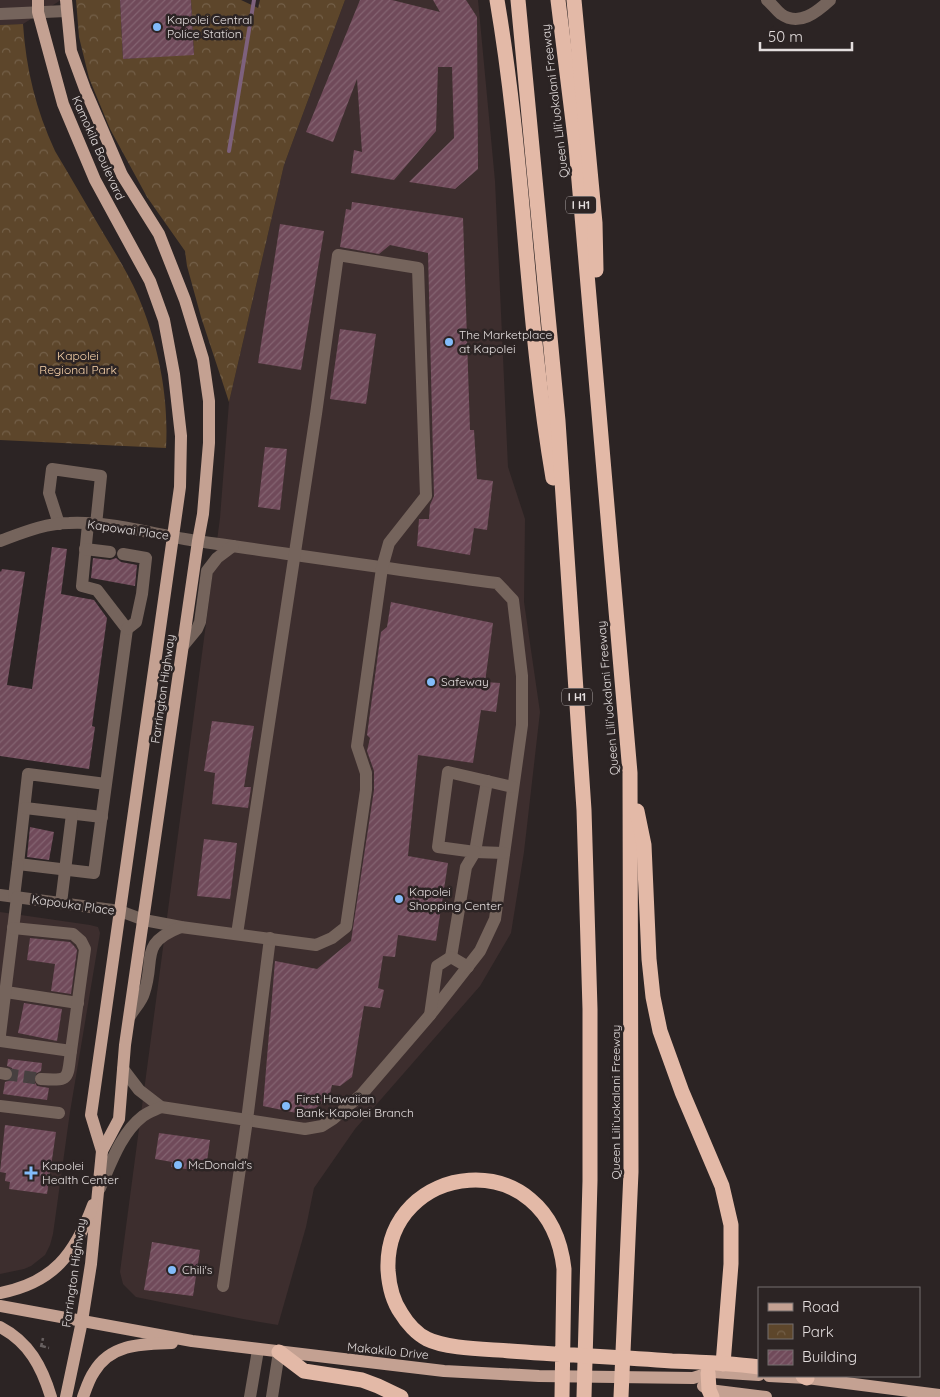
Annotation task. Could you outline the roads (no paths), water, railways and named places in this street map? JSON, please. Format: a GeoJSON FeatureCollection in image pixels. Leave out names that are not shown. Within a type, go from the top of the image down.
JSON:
{"type":"FeatureCollection","features":[{"type":"Feature","properties":{"kind":"highway"},"geometry":{"type":"LineString","coordinates":[[497,0],[514,115],[542,416],[566,553]]}},
{"type":"Feature","properties":{"kind":"highway","name":"Queen Liliʻuokalani Freeway"},"geometry":{"type":"LineString","coordinates":[[518,0],[558,421],[582,781],[590,1009],[590,1180],[584,1397]]}},
{"type":"Feature","properties":{"kind":"highway","name":"Queen Liliʻuokalani Freeway"},"geometry":{"type":"LineString","coordinates":[[558,0],[576,146],[630,773],[631,1172],[621,1397]]}},
{"type":"Feature","properties":{"kind":"highway"},"geometry":{"type":"LineString","coordinates":[[574,0],[595,223],[598,411]]}},
{"type":"Feature","properties":{"kind":"highway"},"geometry":{"type":"LineString","coordinates":[[630,773],[644,845],[650,967],[653,997],[660,1031],[682,1092],[722,1186],[731,1225],[731,1264],[723,1364]]}},
{"type":"Feature","properties":{"kind":"highway"},"geometry":{"type":"LineString","coordinates":[[562,1397],[564,1268],[563,1257],[556,1234],[544,1213],[519,1190],[489,1180],[458,1181],[438,1188],[422,1197],[400,1222],[389,1252],[388,1272],[391,1292],[400,1313],[419,1334],[434,1342],[463,1347],[539,1353],[696,1362],[758,1367]]}},
{"type":"Feature","properties":{"kind":"highway"},"geometry":{"type":"LineString","coordinates":[[279,1352],[304,1371],[362,1380],[401,1397]]}},
{"type":"Feature","properties":{"kind":"highway"},"geometry":{"type":"LineString","coordinates":[[708,1373],[711,1394]]}},
{"type":"Feature","properties":{"kind":"main road","name":"Kamokila Boulevard"},"geometry":{"type":"LineString","coordinates":[[66,5],[71,51],[84,89],[122,175],[159,234]]}},
{"type":"Feature","properties":{"kind":"main road","name":"Kamokila Boulevard"},"geometry":{"type":"LineString","coordinates":[[38,6],[63,104],[95,180],[129,245]]}},
{"type":"Feature","properties":{"kind":"main road","name":"Farrington Highway"},"geometry":{"type":"LineString","coordinates":[[102,1151],[119,1120],[130,1016],[207,483],[209,400],[202,359],[195,330],[159,234]]}},
{"type":"Feature","properties":{"kind":"main road","name":"Farrington Highway"},"geometry":{"type":"LineString","coordinates":[[66,1397],[82,1321],[95,1235],[102,1151],[91,1115],[180,487],[181,458],[174,374],[164,320],[150,281],[129,245]]}},
{"type":"Feature","properties":{"kind":"main road"},"geometry":{"type":"LineString","coordinates":[[0,1293],[20,1290],[36,1282],[50,1274],[62,1262],[86,1223],[98,1193]]}},
{"type":"Feature","properties":{"kind":"main road","name":"Makakilo Drive"},"geometry":{"type":"LineString","coordinates":[[0,1306],[192,1341],[444,1371],[539,1376],[693,1378],[708,1373],[758,1375]]}},
{"type":"Feature","properties":{"kind":"main road"},"geometry":{"type":"LineString","coordinates":[[0,1327],[15,1337],[32,1353],[46,1378],[51,1397]]}},
{"type":"Feature","properties":{"kind":"main road"},"geometry":{"type":"LineString","coordinates":[[82,1397],[94,1371],[105,1358],[118,1350],[135,1345],[192,1341]]}},
{"type":"Feature","properties":{"kind":"main road"},"geometry":{"type":"LineString","coordinates":[[805,1377],[940,1395]]}},
{"type":"Feature","properties":{"kind":"main road"},"geometry":{"type":"LineString","coordinates":[[693,1378],[711,1394],[766,1397]]}},
{"type":"Feature","properties":{"kind":"street"},"geometry":{"type":"LineString","coordinates":[[767,0],[781,14],[798,19],[812,15],[830,0]]}},
{"type":"Feature","properties":{"kind":"street"},"geometry":{"type":"LineString","coordinates":[[0,14],[38,6],[66,5]]}},
{"type":"Feature","properties":{"kind":"street"},"geometry":{"type":"LineString","coordinates":[[237,934],[316,414],[338,255],[418,268],[426,496],[389,543],[382,568]]}},
{"type":"Feature","properties":{"kind":"street"},"geometry":{"type":"LineString","coordinates":[[59,524],[49,493],[52,469],[101,476],[86,549],[82,586],[97,590],[127,629]]}},
{"type":"Feature","properties":{"kind":"street","name":"Kapowai Place"},"geometry":{"type":"LineString","coordinates":[[0,541],[32,530],[70,522],[118,526],[198,541],[497,583],[512,600],[522,676],[522,725],[495,919],[480,951],[430,1015],[362,1094],[322,1126],[305,1129],[161,1107]]}},
{"type":"Feature","properties":{"kind":"street"},"geometry":{"type":"LineString","coordinates":[[183,646],[197,629],[200,622],[207,571],[217,558],[233,546]]}},
{"type":"Feature","properties":{"kind":"street"},"geometry":{"type":"LineString","coordinates":[[18,864],[94,873],[127,629],[136,622],[142,594],[146,558],[86,549]]}},
{"type":"Feature","properties":{"kind":"street","name":"Kapouka Place"},"geometry":{"type":"LineString","coordinates":[[0,895],[120,911],[144,920],[316,945],[332,938],[346,927],[366,790],[366,773],[357,746],[382,568]]}},
{"type":"Feature","properties":{"kind":"street"},"geometry":{"type":"LineString","coordinates":[[504,853],[475,852],[438,847],[448,772],[513,787]]}},
{"type":"Feature","properties":{"kind":"street"},"geometry":{"type":"LineString","coordinates":[[0,1035],[6,992],[4,970],[13,928],[28,774],[106,784]]}},
{"type":"Feature","properties":{"kind":"street"},"geometry":{"type":"LineString","coordinates":[[430,1015],[437,966],[451,957],[466,867],[475,852],[488,780]]}},
{"type":"Feature","properties":{"kind":"street"},"geometry":{"type":"LineString","coordinates":[[24,808],[102,817]]}},
{"type":"Feature","properties":{"kind":"street"},"geometry":{"type":"LineString","coordinates":[[61,903],[72,814]]}},
{"type":"Feature","properties":{"kind":"street"},"geometry":{"type":"LineString","coordinates":[[130,1016],[145,992],[152,946],[158,938],[181,926]]}},
{"type":"Feature","properties":{"kind":"street"},"geometry":{"type":"LineString","coordinates":[[13,928],[73,934],[81,941],[85,949],[68,1074],[64,1079],[60,1080],[41,1079]]}},
{"type":"Feature","properties":{"kind":"street"},"geometry":{"type":"LineString","coordinates":[[223,1286],[247,1120],[270,938]]}},
{"type":"Feature","properties":{"kind":"street"},"geometry":{"type":"LineString","coordinates":[[451,957],[468,967]]}},
{"type":"Feature","properties":{"kind":"street"},"geometry":{"type":"LineString","coordinates":[[6,992],[78,1003]]}},
{"type":"Feature","properties":{"kind":"street"},"geometry":{"type":"LineString","coordinates":[[0,1041],[71,1051]]}},
{"type":"Feature","properties":{"kind":"street"},"geometry":{"type":"LineString","coordinates":[[98,1193],[121,1141],[145,1114],[161,1107],[139,1090],[123,1069]]}},
{"type":"Feature","properties":{"kind":"street"},"geometry":{"type":"LineString","coordinates":[[0,1106],[59,1113]]}},
{"type":"Feature","properties":{"kind":"street"},"geometry":{"type":"LineString","coordinates":[[250,1397],[258,1350]]}},
{"type":"Feature","properties":{"kind":"street"},"geometry":{"type":"LineString","coordinates":[[272,1397],[279,1352]]}},
{"type":"Feature","properties":{"kind":"waterway"},"geometry":{"type":"LineString","coordinates":[[229,151],[254,0]]}},
{"type":"Feature","properties":{"kind":"tunnel"},"geometry":{"type":"LineString","coordinates":[[6,1074],[41,1079]]}},
{"type":"Feature","properties":{"kind":"place","name":"Kapolei Central Police Station"},"geometry":{"type":"Point","coordinates":[157,27]}},
{"type":"Feature","properties":{"kind":"place","name":"The Marketplace at Kapolei"},"geometry":{"type":"Point","coordinates":[449,342]}},
{"type":"Feature","properties":{"kind":"place","name":"Safeway"},"geometry":{"type":"Point","coordinates":[431,682]}},
{"type":"Feature","properties":{"kind":"place","name":"Kapolei Shopping Center"},"geometry":{"type":"Point","coordinates":[399,899]}},
{"type":"Feature","properties":{"kind":"place","name":"First Hawaiian Bank-Kapolei Branch"},"geometry":{"type":"Point","coordinates":[286,1106]}},
{"type":"Feature","properties":{"kind":"place","name":"McDonald's"},"geometry":{"type":"Point","coordinates":[178,1165]}},
{"type":"Feature","properties":{"kind":"place","name":"Kapolei Health Center"},"geometry":{"type":"Point","coordinates":[31,1173]}},
{"type":"Feature","properties":{"kind":"place","name":"Chili's"},"geometry":{"type":"Point","coordinates":[172,1270]}},
{"type":"Feature","properties":{"kind":"park label","name":"Kapolei Regional Park"},"geometry":{"type":"Point","coordinates":[78,363]}}]}
